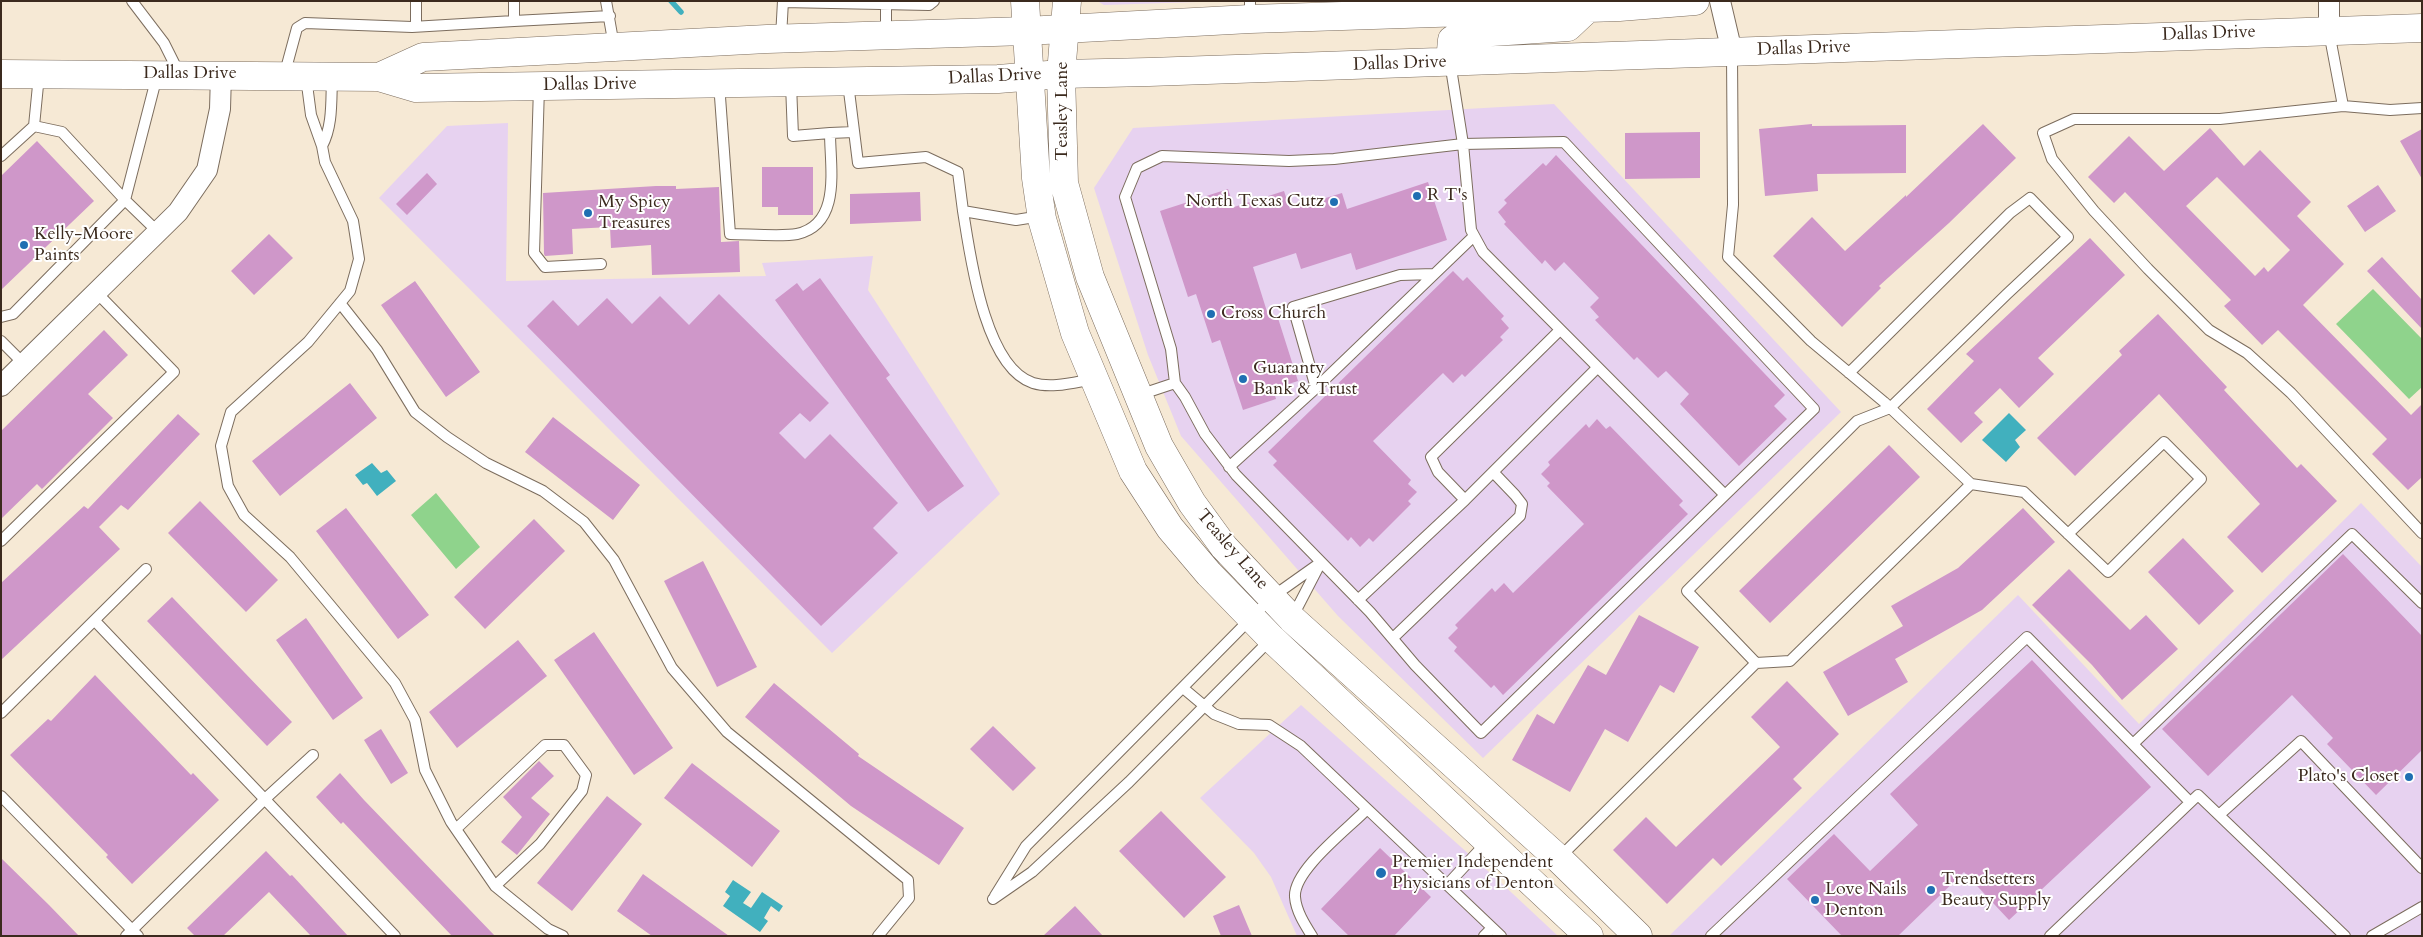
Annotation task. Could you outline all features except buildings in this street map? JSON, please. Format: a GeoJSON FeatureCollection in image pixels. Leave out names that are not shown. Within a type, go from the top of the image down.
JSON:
{"type":"FeatureCollection","features":[{"type":"Feature","properties":{"kind":"main road","name":"Teasley Lane"},"geometry":{"type":"LineString","coordinates":[[1025,1],[1036,178],[1041,216],[1075,333],[1133,471],[1143,487],[1170,528],[1209,574],[1252,618],[1282,629],[1558,859],[1638,936]]}},
{"type":"Feature","properties":{"kind":"main road","name":"Dallas Drive"},"geometry":{"type":"LineString","coordinates":[[379,77],[423,57],[781,38],[1026,30],[1066,14],[1250,10],[1328,12],[1589,8],[1694,1]]}},
{"type":"Feature","properties":{"kind":"main road"},"geometry":{"type":"LineString","coordinates":[[1450,62],[1452,40],[1462,34],[1568,27],[1589,8]]}},
{"type":"Feature","properties":{"kind":"main road","name":"Teasley Lane"},"geometry":{"type":"LineString","coordinates":[[1066,14],[1061,74],[1064,183],[1087,270],[1159,446],[1192,503],[1224,547],[1272,597],[1282,629],[1487,842],[1589,936]]}},
{"type":"Feature","properties":{"kind":"main road","name":"Dallas Drive"},"geometry":{"type":"LineString","coordinates":[[1,74],[221,74],[379,77],[416,88],[998,79],[1029,75],[2422,28]]}},
{"type":"Feature","properties":{"kind":"main road"},"geometry":{"type":"LineString","coordinates":[[586,48],[587,85]]}},
{"type":"Feature","properties":{"kind":"street"},"geometry":{"type":"LineString","coordinates":[[1720,1],[1732,52]]}},
{"type":"Feature","properties":{"kind":"street"},"geometry":{"type":"LineString","coordinates":[[2329,1],[2329,30]]}},
{"type":"Feature","properties":{"kind":"street"},"geometry":{"type":"LineString","coordinates":[[1,386],[178,212],[207,170],[220,109],[221,74]]}},
{"type":"Feature","properties":{"kind":"lane"},"geometry":{"type":"LineString","coordinates":[[1,317],[12,314],[125,200],[169,74],[164,43],[132,1]]}},
{"type":"Feature","properties":{"kind":"lane"},"geometry":{"type":"LineString","coordinates":[[416,1],[416,26]]}},
{"type":"Feature","properties":{"kind":"lane"},"geometry":{"type":"LineString","coordinates":[[514,1],[514,21]]}},
{"type":"Feature","properties":{"kind":"lane"},"geometry":{"type":"LineString","coordinates":[[606,1],[614,47]]}},
{"type":"Feature","properties":{"kind":"lane"},"geometry":{"type":"LineString","coordinates":[[781,38],[783,2],[928,5],[934,1]]}},
{"type":"Feature","properties":{"kind":"lane"},"geometry":{"type":"LineString","coordinates":[[886,3],[886,34]]}},
{"type":"Feature","properties":{"kind":"lane"},"geometry":{"type":"LineString","coordinates":[[563,936],[548,929],[495,886],[456,829],[426,770],[416,720],[395,684],[290,557],[244,515],[228,486],[221,446],[231,412],[308,342],[350,291],[359,259],[353,220],[325,162],[322,146],[295,76],[296,28],[305,23],[416,26],[610,16]]}},
{"type":"Feature","properties":{"kind":"lane"},"geometry":{"type":"LineString","coordinates":[[2329,30],[2343,106]]}},
{"type":"Feature","properties":{"kind":"lane"},"geometry":{"type":"LineString","coordinates":[[1732,52],[1733,205],[1728,257],[1811,341],[1890,408],[1971,484],[2024,492],[2068,534],[2108,572],[2201,479],[2164,442],[2068,534]]}},
{"type":"Feature","properties":{"kind":"lane"},"geometry":{"type":"LineString","coordinates":[[1450,62],[1463,144],[1471,230],[1483,252],[1724,495]]}},
{"type":"Feature","properties":{"kind":"lane"},"geometry":{"type":"LineString","coordinates":[[1,156],[34,126],[39,74]]}},
{"type":"Feature","properties":{"kind":"lane"},"geometry":{"type":"LineString","coordinates":[[322,146],[328,136],[332,76]]}},
{"type":"Feature","properties":{"kind":"lane"},"geometry":{"type":"LineString","coordinates":[[847,80],[858,163],[926,157],[958,172],[974,280],[983,313],[1002,354],[1016,373],[1031,382],[1046,386],[1095,379]]}},
{"type":"Feature","properties":{"kind":"lane"},"geometry":{"type":"LineString","coordinates":[[791,81],[793,136],[854,132]]}},
{"type":"Feature","properties":{"kind":"lane"},"geometry":{"type":"LineString","coordinates":[[719,82],[730,234],[797,234],[816,225],[828,208],[831,188],[830,133]]}},
{"type":"Feature","properties":{"kind":"lane"},"geometry":{"type":"LineString","coordinates":[[539,86],[534,253],[545,267],[600,264]]}},
{"type":"Feature","properties":{"kind":"lane"},"geometry":{"type":"LineString","coordinates":[[2422,108],[2390,110],[2343,106],[2309,112],[2220,119],[2074,119],[2043,133],[2052,159],[2094,211],[2148,269],[2209,330],[2247,352],[2292,393],[2422,533]]}},
{"type":"Feature","properties":{"kind":"lane"},"geometry":{"type":"LineString","coordinates":[[34,126],[62,132],[125,200],[158,232]]}},
{"type":"Feature","properties":{"kind":"lane"},"geometry":{"type":"LineString","coordinates":[[1564,142],[1814,409],[1481,733],[1415,665],[1358,600],[1230,467],[1205,434],[1186,397],[1175,383],[1171,349],[1126,197],[1137,168],[1162,156],[1289,161],[1325,160],[1463,144],[1564,142]]}},
{"type":"Feature","properties":{"kind":"lane"},"geometry":{"type":"LineString","coordinates":[[1756,663],[1687,590],[1857,421],[1890,408],[2068,237],[2030,198],[2010,213],[1849,373]]}},
{"type":"Feature","properties":{"kind":"lane"},"geometry":{"type":"LineString","coordinates":[[963,211],[1016,220],[1041,216]]}},
{"type":"Feature","properties":{"kind":"lane"},"geometry":{"type":"LineString","coordinates":[[1230,467],[1316,388],[1474,236]]}},
{"type":"Feature","properties":{"kind":"lane"},"geometry":{"type":"LineString","coordinates":[[1316,388],[1293,307],[1400,275],[1434,274]]}},
{"type":"Feature","properties":{"kind":"lane"},"geometry":{"type":"LineString","coordinates":[[1,541],[174,372],[97,292]]}},
{"type":"Feature","properties":{"kind":"lane"},"geometry":{"type":"LineString","coordinates":[[340,303],[377,350],[415,412],[478,458],[543,491],[584,522],[614,560],[672,668],[727,732],[908,880],[909,898],[878,936]]}},
{"type":"Feature","properties":{"kind":"lane"},"geometry":{"type":"LineString","coordinates":[[1466,500],[1438,472],[1432,457],[1560,330]]}},
{"type":"Feature","properties":{"kind":"lane"},"geometry":{"type":"LineString","coordinates":[[1,341],[24,364]]}},
{"type":"Feature","properties":{"kind":"lane"},"geometry":{"type":"LineString","coordinates":[[1358,600],[1466,500],[1597,368]]}},
{"type":"Feature","properties":{"kind":"lane"},"geometry":{"type":"LineString","coordinates":[[1138,395],[1175,383]]}},
{"type":"Feature","properties":{"kind":"lane"},"geometry":{"type":"LineString","coordinates":[[1393,638],[1520,516],[1522,504],[1493,472]]}},
{"type":"Feature","properties":{"kind":"lane"},"geometry":{"type":"LineString","coordinates":[[1558,859],[1756,663],[1790,661],[1971,484]]}},
{"type":"Feature","properties":{"kind":"lane"},"geometry":{"type":"LineString","coordinates":[[2133,744],[2352,534],[2422,603]]}},
{"type":"Feature","properties":{"kind":"lane"},"geometry":{"type":"LineString","coordinates":[[1321,562],[1282,629],[1129,782],[1032,872],[993,899],[1026,846],[1272,597],[1321,562]]}},
{"type":"Feature","properties":{"kind":"lane"},"geometry":{"type":"LineString","coordinates":[[1,713],[146,569]]}},
{"type":"Feature","properties":{"kind":"lane"},"geometry":{"type":"LineString","coordinates":[[95,621],[394,936]]}},
{"type":"Feature","properties":{"kind":"lane"},"geometry":{"type":"LineString","coordinates":[[1711,936],[2027,637],[2190,802]]}},
{"type":"Feature","properties":{"kind":"lane"},"geometry":{"type":"LineString","coordinates":[[1183,688],[1214,714],[1239,724],[1269,724],[1301,746],[1501,936]]}},
{"type":"Feature","properties":{"kind":"lane"},"geometry":{"type":"LineString","coordinates":[[2219,815],[2301,741],[2422,868]]}},
{"type":"Feature","properties":{"kind":"lane"},"geometry":{"type":"LineString","coordinates":[[456,829],[546,745],[564,745],[586,775],[582,791],[540,844],[495,886]]}},
{"type":"Feature","properties":{"kind":"lane"},"geometry":{"type":"LineString","coordinates":[[1,796],[132,934],[265,800],[313,755]]}},
{"type":"Feature","properties":{"kind":"lane"},"geometry":{"type":"LineString","coordinates":[[2050,936],[2198,795],[2345,936]]}},
{"type":"Feature","properties":{"kind":"lane"},"geometry":{"type":"LineString","coordinates":[[1312,936],[1303,922],[1295,897],[1299,882],[1308,867],[1367,810]]}},
{"type":"Feature","properties":{"kind":"lane"},"geometry":{"type":"LineString","coordinates":[[1447,885],[1487,842]]}},
{"type":"Feature","properties":{"kind":"lane"},"geometry":{"type":"LineString","coordinates":[[2372,936],[2422,907]]}},
{"type":"Feature","properties":{"kind":"lane"},"geometry":{"type":"LineString","coordinates":[[1484,936],[1492,928]]}},
{"type":"Feature","properties":{"kind":"shaded area"},"geometry":{"type":"Polygon","coordinates":[[[1097,1],[1228,1],[1104,5],[1097,1]]]}},
{"type":"Feature","properties":{"kind":"shaded area"},"geometry":{"type":"Polygon","coordinates":[[[1554,104],[1841,412],[1483,758],[1338,616],[1181,436],[1148,355],[1094,188],[1133,128],[1554,104]]]}},
{"type":"Feature","properties":{"kind":"shaded area"},"geometry":{"type":"Polygon","coordinates":[[[508,123],[506,281],[766,276],[762,263],[873,256],[868,290],[1000,494],[832,653],[379,198],[447,126],[508,123]]]}},
{"type":"Feature","properties":{"kind":"shaded area"},"geometry":{"type":"Polygon","coordinates":[[[2361,503],[2422,567],[2422,936],[1669,936],[2018,595],[2139,724],[2361,503]]]}},
{"type":"Feature","properties":{"kind":"shaded area"},"geometry":{"type":"Polygon","coordinates":[[[1301,705],[1497,879],[1558,936],[1297,936],[1271,877],[1254,853],[1200,798],[1301,705]]]}},
{"type":"Feature","properties":{"kind":"green space"},"geometry":{"type":"Polygon","coordinates":[[[2373,289],[2422,339],[2422,387],[2409,399],[2336,324],[2373,289]]]}},
{"type":"Feature","properties":{"kind":"green space"},"geometry":{"type":"Polygon","coordinates":[[[436,493],[480,547],[456,569],[411,515],[436,493]]]}},
{"type":"Feature","properties":{"kind":"water"},"geometry":{"type":"Polygon","coordinates":[[[2009,413],[2026,430],[2015,440],[2020,447],[2006,462],[1982,440],[2009,413]]]}},
{"type":"Feature","properties":{"kind":"water"},"geometry":{"type":"Polygon","coordinates":[[[372,463],[381,473],[387,470],[396,481],[377,496],[367,483],[363,485],[355,475],[372,463]]]}},
{"type":"Feature","properties":{"kind":"water"},"geometry":{"type":"Polygon","coordinates":[[[733,880],[751,892],[743,903],[751,908],[762,892],[783,906],[779,912],[771,906],[764,918],[768,921],[760,932],[723,906],[730,896],[725,892],[733,880]]]}},
{"type":"Feature","properties":{"kind":"waterway"},"geometry":{"type":"LineString","coordinates":[[671,1],[681,12]]}},
{"type":"Feature","properties":{"kind":"place","name":"R T's"},"geometry":{"type":"Point","coordinates":[1417,196]}},
{"type":"Feature","properties":{"kind":"place","name":"North Texas Cutz"},"geometry":{"type":"Point","coordinates":[1334,202]}},
{"type":"Feature","properties":{"kind":"place","name":"My Spicy Treasures"},"geometry":{"type":"Point","coordinates":[588,213]}},
{"type":"Feature","properties":{"kind":"place","name":"Kelly-Moore Paints"},"geometry":{"type":"Point","coordinates":[24,245]}},
{"type":"Feature","properties":{"kind":"place","name":"Cross Church"},"geometry":{"type":"Point","coordinates":[1211,314]}},
{"type":"Feature","properties":{"kind":"place","name":"Guaranty Bank & Trust"},"geometry":{"type":"Point","coordinates":[1243,379]}},
{"type":"Feature","properties":{"kind":"place","name":"Plato's Closet"},"geometry":{"type":"Point","coordinates":[2409,777]}},
{"type":"Feature","properties":{"kind":"place","name":"Premier Independent Physicians of Denton"},"geometry":{"type":"Point","coordinates":[1381,873]}},
{"type":"Feature","properties":{"kind":"place","name":"Trendsetters Beauty Supply"},"geometry":{"type":"Point","coordinates":[1931,890]}},
{"type":"Feature","properties":{"kind":"place","name":"Love Nails Denton"},"geometry":{"type":"Point","coordinates":[1815,900]}}]}
